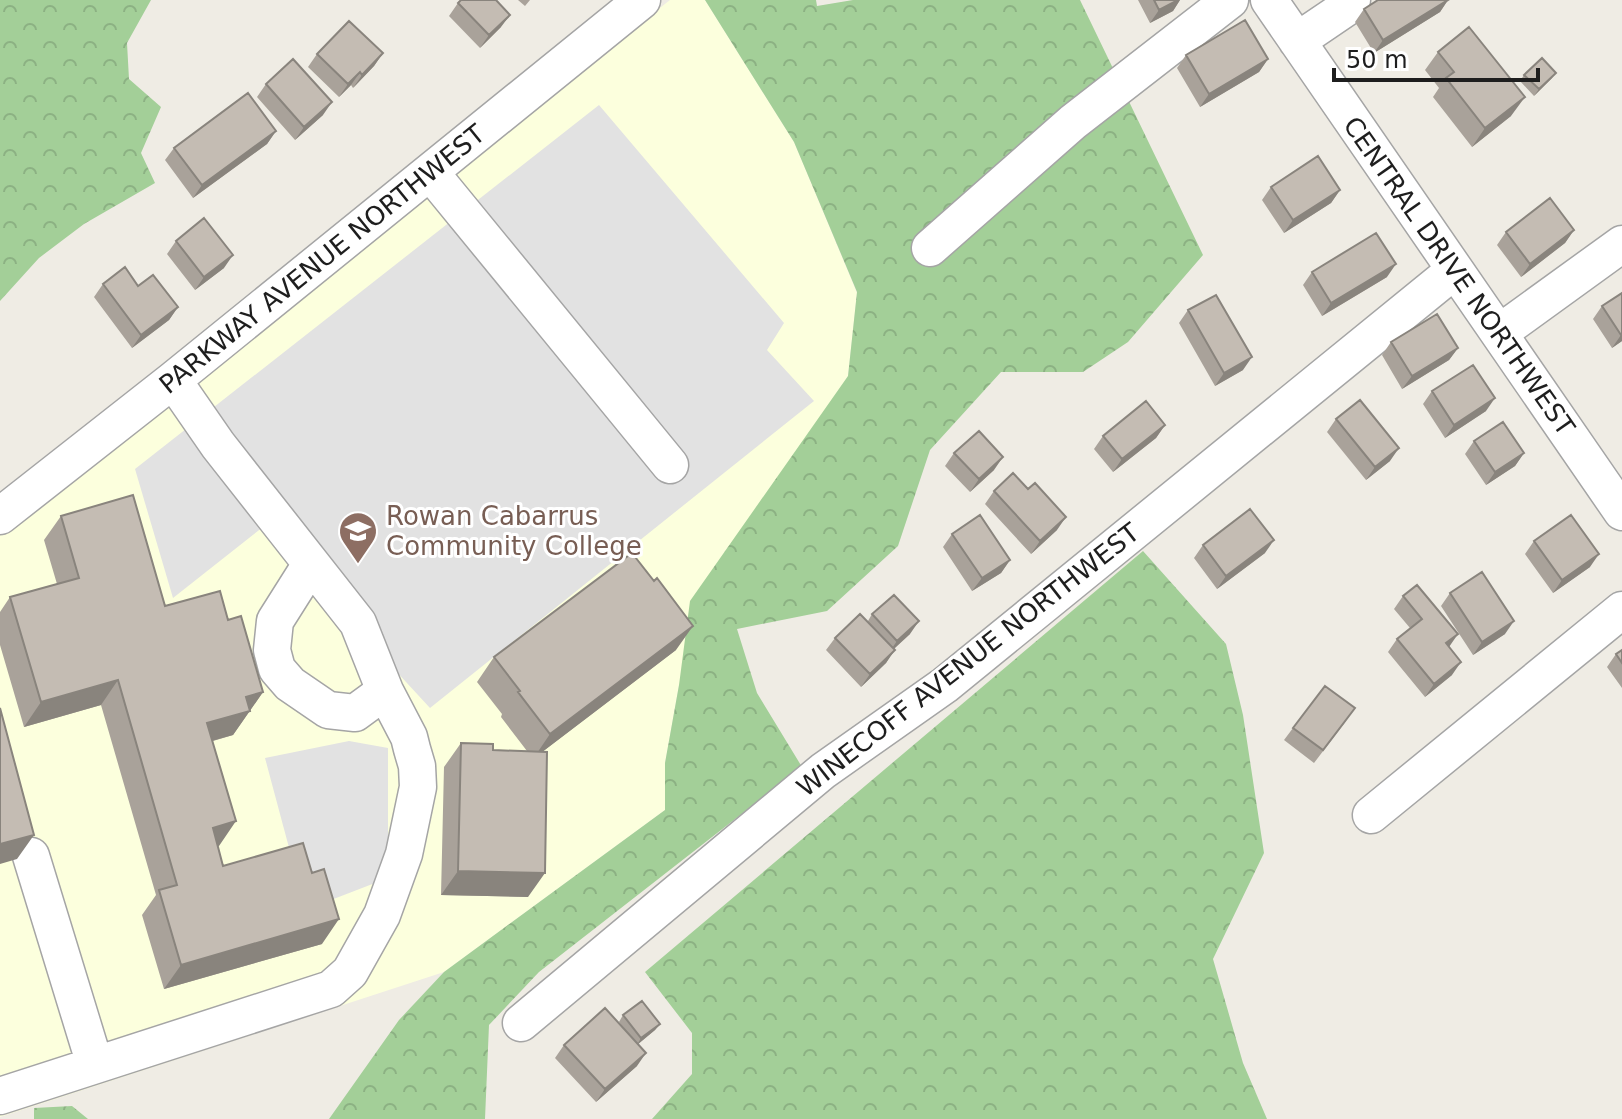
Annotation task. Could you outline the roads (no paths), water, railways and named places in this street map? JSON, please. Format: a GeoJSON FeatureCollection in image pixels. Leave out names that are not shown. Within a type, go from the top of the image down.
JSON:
{"type":"FeatureCollection","features":[{"type":"Feature","properties":{"kind":"street","name":"PARKWAY AVENUE NORTHWEST"},"geometry":{"type":"LineString","coordinates":[[0,516],[642,0]]}},
{"type":"Feature","properties":{"kind":"street"},"geometry":{"type":"LineString","coordinates":[[930,248],[1073,122],[1230,0]]}},
{"type":"Feature","properties":{"kind":"street","name":"CENTRAL DRIVE NORTHWEST"},"geometry":{"type":"LineString","coordinates":[[1269,0],[1622,512]]}},
{"type":"Feature","properties":{"kind":"street"},"geometry":{"type":"LineString","coordinates":[[1297,41],[1350,5],[1352,0]]}},
{"type":"Feature","properties":{"kind":"street"},"geometry":{"type":"LineString","coordinates":[[430,172],[670,465]]}},
{"type":"Feature","properties":{"kind":"street"},"geometry":{"type":"LineString","coordinates":[[1499,333],[1622,244]]}},
{"type":"Feature","properties":{"kind":"street","name":"WINECOFF AVENUE NORTHWEST"},"geometry":{"type":"LineString","coordinates":[[521,1023],[823,771],[945,685],[1455,270]]}},
{"type":"Feature","properties":{"kind":"street"},"geometry":{"type":"LineString","coordinates":[[0,1096],[331,989],[350,972],[382,915],[404,854],[418,787],[417,766],[409,737],[385,691],[358,623],[218,445],[173,380]]}},
{"type":"Feature","properties":{"kind":"street"},"geometry":{"type":"LineString","coordinates":[[311,564],[275,621],[272,650],[277,669],[290,684],[328,710],[355,713],[385,691]]}},
{"type":"Feature","properties":{"kind":"street"},"geometry":{"type":"LineString","coordinates":[[1371,815],[1622,610]]}},
{"type":"Feature","properties":{"kind":"street"},"geometry":{"type":"LineString","coordinates":[[31,856],[95,1065]]}},
{"type":"Feature","properties":{"kind":"place","name":"Rowan Cabarrus Community College"},"geometry":{"type":"Point","coordinates":[358,565]}}]}
